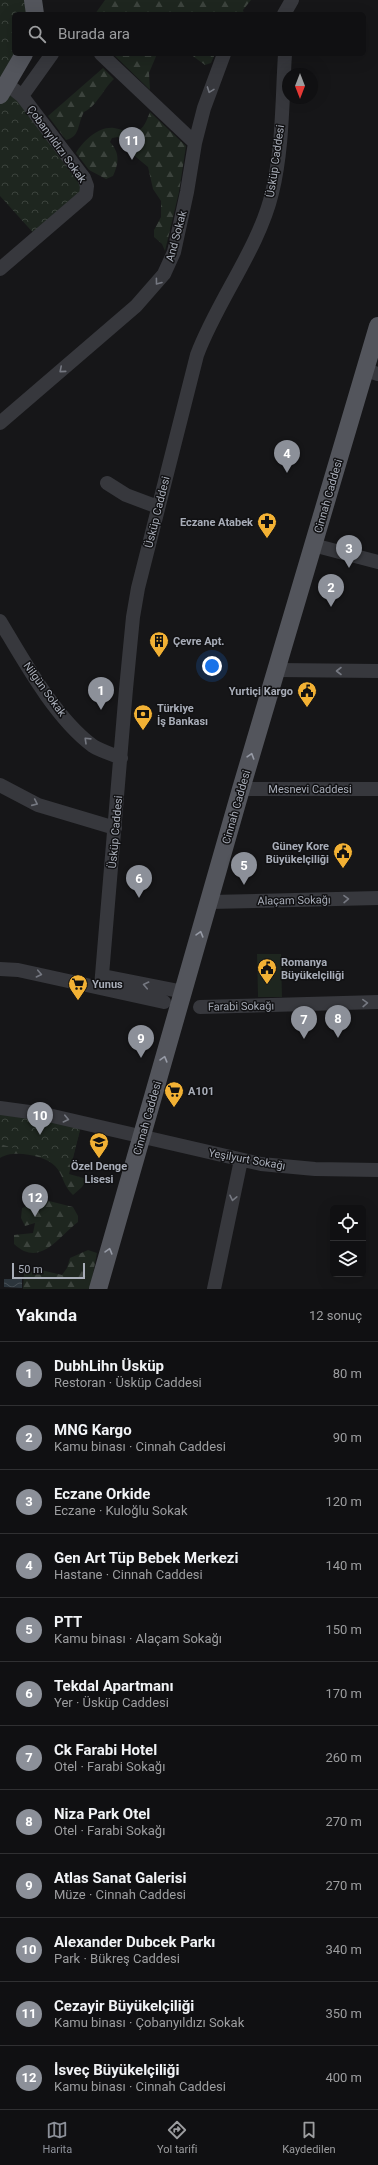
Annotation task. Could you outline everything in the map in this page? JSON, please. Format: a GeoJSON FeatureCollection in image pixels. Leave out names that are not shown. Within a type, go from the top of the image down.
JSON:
{"type":"FeatureCollection","features":[{"type":"Feature","properties":{"kind":"main road"},"geometry":{"type":"LineString","coordinates":[[33,0],[35,12]]}},
{"type":"Feature","properties":{"kind":"main road"},"geometry":{"type":"LineString","coordinates":[[4,90],[23,56]]}},
{"type":"Feature","properties":{"kind":"main road","name":"Cinnah Caddesi"},"geometry":{"type":"LineString","coordinates":[[98,1289],[141,1136],[210,902],[241,789],[313,545],[372,372],[378,326]]}},
{"type":"Feature","properties":{"kind":"street"},"geometry":{"type":"LineString","coordinates":[[285,12],[292,0]]}},
{"type":"Feature","properties":{"kind":"street"},"geometry":{"type":"LineString","coordinates":[[22,96],[51,56]]}},
{"type":"Feature","properties":{"kind":"street"},"geometry":{"type":"LineString","coordinates":[[103,56],[194,143]]}},
{"type":"Feature","properties":{"kind":"street","name":"And Sokak"},"geometry":{"type":"LineString","coordinates":[[0,423],[136,306],[164,274],[174,252],[187,192],[194,143],[204,108],[223,56]]}},
{"type":"Feature","properties":{"kind":"street","name":"Üsküp Caddesi"},"geometry":{"type":"LineString","coordinates":[[102,981],[133,617],[138,588],[197,355],[211,320],[253,241],[272,193],[280,139],[285,56]]}},
{"type":"Feature","properties":{"kind":"street","name":"Çobanyıldızı Sokak"},"geometry":{"type":"LineString","coordinates":[[0,269],[86,195],[88,190],[84,178],[22,96],[4,90]]}},
{"type":"Feature","properties":{"kind":"street"},"geometry":{"type":"LineString","coordinates":[[107,483],[126,495],[158,507]]}},
{"type":"Feature","properties":{"kind":"street"},"geometry":{"type":"LineString","coordinates":[[313,545],[378,562]]}},
{"type":"Feature","properties":{"kind":"street","name":"Nilgün Sokak"},"geometry":{"type":"LineString","coordinates":[[0,621],[52,704],[94,746],[121,758]]}},
{"type":"Feature","properties":{"kind":"street"},"geometry":{"type":"LineString","coordinates":[[277,670],[378,671]]}},
{"type":"Feature","properties":{"kind":"street"},"geometry":{"type":"LineString","coordinates":[[0,786],[38,805],[116,828]]}},
{"type":"Feature","properties":{"kind":"street","name":"Mesnevi Caddesi"},"geometry":{"type":"LineString","coordinates":[[241,789],[378,789]]}},
{"type":"Feature","properties":{"kind":"street","name":"Alaçam Sokağı"},"geometry":{"type":"LineString","coordinates":[[210,902],[378,898]]}},
{"type":"Feature","properties":{"kind":"street"},"geometry":{"type":"LineString","coordinates":[[0,969],[18,970],[184,992]]}},
{"type":"Feature","properties":{"kind":"street"},"geometry":{"type":"LineString","coordinates":[[102,981],[164,1002]]}},
{"type":"Feature","properties":{"kind":"street","name":"Farabi Sokağı"},"geometry":{"type":"LineString","coordinates":[[200,1007],[378,1002]]}},
{"type":"Feature","properties":{"kind":"street","name":"Yeşilyurt Sokağı"},"geometry":{"type":"LineString","coordinates":[[0,1108],[44,1114],[261,1164],[315,1169],[378,1170]]}},
{"type":"Feature","properties":{"kind":"street"},"geometry":{"type":"LineString","coordinates":[[214,1289],[242,1160]]}},
{"type":"Feature","properties":{"kind":"green space"},"geometry":{"type":"Polygon","coordinates":[[[0,0],[33,0],[35,12],[12,12],[12,56],[14,56],[8,84],[87,186],[37,237],[0,196],[0,0]]]}},
{"type":"Feature","properties":{"kind":"green space"},"geometry":{"type":"Polygon","coordinates":[[[105,0],[251,0],[243,10],[244,12],[96,12],[105,0]]]}},
{"type":"Feature","properties":{"kind":"green space"},"geometry":{"type":"Polygon","coordinates":[[[115,56],[156,56],[149,73],[150,90],[115,56]]]}},
{"type":"Feature","properties":{"kind":"green space"},"geometry":{"type":"Polygon","coordinates":[[[193,56],[214,56],[211,63],[205,65],[193,56]]]}},
{"type":"Feature","properties":{"kind":"green space"},"geometry":{"type":"Polygon","coordinates":[[[103,68],[114,79],[93,106],[84,112],[74,136],[66,140],[48,116],[103,68]]]}},
{"type":"Feature","properties":{"kind":"green space"},"geometry":{"type":"Polygon","coordinates":[[[150,112],[186,146],[179,192],[165,251],[162,244],[154,237],[154,230],[161,217],[161,201],[153,189],[148,167],[130,152],[124,142],[118,137],[112,138],[110,142],[116,150],[118,158],[116,167],[113,176],[106,179],[89,170],[76,153],[87,139],[103,129],[114,128],[130,132],[138,131],[145,124],[150,112]]]}},
{"type":"Feature","properties":{"kind":"green space"},"geometry":{"type":"Polygon","coordinates":[[[257,954],[281,954],[282,997],[258,997],[257,954]]]}},
{"type":"Feature","properties":{"kind":"green space"},"geometry":{"type":"Polygon","coordinates":[[[0,1114],[81,1126],[69,1174],[87,1179],[82,1187],[73,1195],[67,1188],[58,1169],[50,1162],[36,1156],[28,1154],[12,1154],[5,1155],[0,1158],[0,1114]]]}},
{"type":"Feature","properties":{"kind":"green space"},"geometry":{"type":"Polygon","coordinates":[[[0,1114],[81,1126],[71,1165],[0,1144],[0,1114]]]}},
{"type":"Feature","properties":{"kind":"green space"},"geometry":{"type":"Polygon","coordinates":[[[45,1200],[73,1207],[78,1216],[78,1222],[48,1248],[40,1252],[32,1253],[23,1251],[14,1244],[14,1235],[33,1233],[35,1223],[25,1226],[21,1218],[22,1208],[45,1200]]]}},
{"type":"Feature","properties":{"kind":"green space"},"geometry":{"type":"Polygon","coordinates":[[[88,1250],[97,1253],[90,1289],[23,1289],[24,1273],[41,1270],[62,1275],[67,1268],[70,1258],[88,1250]]]}},
{"type":"Feature","properties":{"kind":"water"},"geometry":{"type":"Polygon","coordinates":[[[4,1279],[22,1279],[22,1288],[4,1287],[4,1279]]]}},
{"type":"Feature","properties":{"kind":"place","name":"Cezayir Büyükelçiliği"},"geometry":{"type":"Point","coordinates":[132,160]}},
{"type":"Feature","properties":{"kind":"place","name":"Gen Art Tüp Bebek Merkezi"},"geometry":{"type":"Point","coordinates":[287,473]}},
{"type":"Feature","properties":{"kind":"place","name":"Eczane Atabek"},"geometry":{"type":"Point","coordinates":[267,539]}},
{"type":"Feature","properties":{"kind":"place","name":"Eczane Orkide"},"geometry":{"type":"Point","coordinates":[349,568]}},
{"type":"Feature","properties":{"kind":"place","name":"MNG Kargo"},"geometry":{"type":"Point","coordinates":[331,607]}},
{"type":"Feature","properties":{"kind":"place","name":"Çevre Apt."},"geometry":{"type":"Point","coordinates":[159,658]}},
{"type":"Feature","properties":{"kind":"place","name":"Yurtiçi Kargo"},"geometry":{"type":"Point","coordinates":[307,708]}},
{"type":"Feature","properties":{"kind":"place","name":"DubhLihn Üsküp"},"geometry":{"type":"Point","coordinates":[101,710]}},
{"type":"Feature","properties":{"kind":"place","name":"Türkiye İş Bankası"},"geometry":{"type":"Point","coordinates":[143,731]}},
{"type":"Feature","properties":{"kind":"place","name":"Güney Kore Büyükelçiliği"},"geometry":{"type":"Point","coordinates":[343,869]}},
{"type":"Feature","properties":{"kind":"place","name":"PTT"},"geometry":{"type":"Point","coordinates":[244,885]}},
{"type":"Feature","properties":{"kind":"place","name":"Tekdal Apartmanı"},"geometry":{"type":"Point","coordinates":[139,898]}},
{"type":"Feature","properties":{"kind":"place","name":"Romanya Büyükelçiliği"},"geometry":{"type":"Point","coordinates":[267,985]}},
{"type":"Feature","properties":{"kind":"place","name":"Yunus"},"geometry":{"type":"Point","coordinates":[78,1001]}},
{"type":"Feature","properties":{"kind":"place","name":"Niza Park Otel"},"geometry":{"type":"Point","coordinates":[338,1038]}},
{"type":"Feature","properties":{"kind":"place","name":"Ck Farabi Hotel"},"geometry":{"type":"Point","coordinates":[304,1039]}},
{"type":"Feature","properties":{"kind":"place","name":"Atlas Sanat Galerisi"},"geometry":{"type":"Point","coordinates":[141,1058]}},
{"type":"Feature","properties":{"kind":"place","name":"A101"},"geometry":{"type":"Point","coordinates":[174,1108]}},
{"type":"Feature","properties":{"kind":"place","name":"Alexander Dubcek Parkı"},"geometry":{"type":"Point","coordinates":[40,1135]}},
{"type":"Feature","properties":{"kind":"place","name":"Özel Denge Lisesi"},"geometry":{"type":"Point","coordinates":[99,1159]}},
{"type":"Feature","properties":{"kind":"place","name":"İsveç Büyükelçiliği"},"geometry":{"type":"Point","coordinates":[35,1217]}}]}
